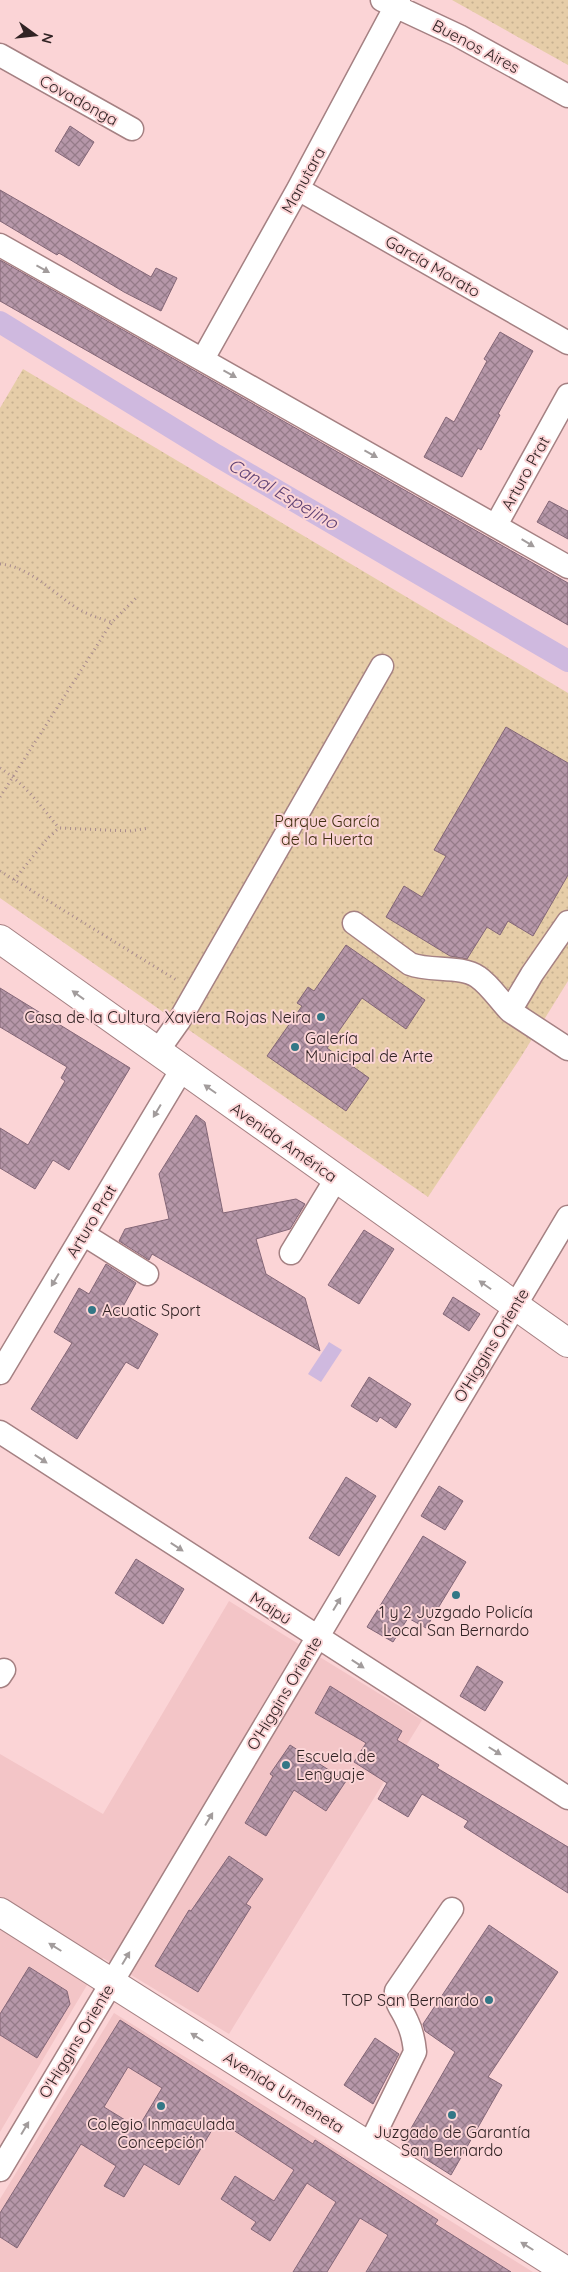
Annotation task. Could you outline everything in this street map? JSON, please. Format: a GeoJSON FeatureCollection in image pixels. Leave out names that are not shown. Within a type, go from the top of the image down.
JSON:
{"type":"FeatureCollection","features":[{"type":"Feature","properties":{"kind":"main road","name":"Avenida América"},"geometry":{"type":"LineString","coordinates":[[0,940],[568,1344]]}},
{"type":"Feature","properties":{"kind":"main road","name":"Avenida Urmeneta"},"geometry":{"type":"LineString","coordinates":[[0,1912],[568,2272]]}},
{"type":"Feature","properties":{"kind":"street","name":"Buenos Aires"},"geometry":{"type":"LineString","coordinates":[[392,2],[460,36],[568,96]]}},
{"type":"Feature","properties":{"kind":"street","name":"Manutara"},"geometry":{"type":"LineString","coordinates":[[203,359],[298,189],[392,2]]}},
{"type":"Feature","properties":{"kind":"street","name":"Covadonga"},"geometry":{"type":"LineString","coordinates":[[0,55],[132,130]]}},
{"type":"Feature","properties":{"kind":"street","name":"García Morato"},"geometry":{"type":"LineString","coordinates":[[298,189],[568,343]]}},
{"type":"Feature","properties":{"kind":"street"},"geometry":{"type":"LineString","coordinates":[[0,245],[568,567]]}},
{"type":"Feature","properties":{"kind":"street","name":"Arturo Prat"},"geometry":{"type":"LineString","coordinates":[[496,525],[568,395]]}},
{"type":"Feature","properties":{"kind":"street"},"geometry":{"type":"LineString","coordinates":[[157,1052],[179,1022],[382,666]]}},
{"type":"Feature","properties":{"kind":"street"},"geometry":{"type":"LineString","coordinates":[[510,1012],[532,974],[568,922]]}},
{"type":"Feature","properties":{"kind":"street"},"geometry":{"type":"LineString","coordinates":[[354,923],[410,964],[418,967],[456,970],[478,976],[510,1012],[568,1049]]}},
{"type":"Feature","properties":{"kind":"street","name":"Arturo Prat"},"geometry":{"type":"LineString","coordinates":[[0,1373],[182,1069]]}},
{"type":"Feature","properties":{"kind":"street"},"geometry":{"type":"LineString","coordinates":[[291,1253],[336,1179]]}},
{"type":"Feature","properties":{"kind":"street","name":"O'Higgins Oriente"},"geometry":{"type":"LineString","coordinates":[[0,2170],[568,1217]]}},
{"type":"Feature","properties":{"kind":"street"},"geometry":{"type":"LineString","coordinates":[[83,1234],[147,1274]]}},
{"type":"Feature","properties":{"kind":"street","name":"Maipú"},"geometry":{"type":"LineString","coordinates":[[0,1432],[568,1798]]}},
{"type":"Feature","properties":{"kind":"street"},"geometry":{"type":"LineString","coordinates":[[369,2146],[415,2052],[413,2035],[407,2020],[395,2001],[396,1991],[452,1909]]}},
{"type":"Feature","properties":{"kind":"path"},"geometry":{"type":"LineString","coordinates":[[0,564],[16,568],[35,578],[77,608],[96,618],[112,622]]}},
{"type":"Feature","properties":{"kind":"path"},"geometry":{"type":"LineString","coordinates":[[0,797],[112,622],[138,596]]}},
{"type":"Feature","properties":{"kind":"path"},"geometry":{"type":"LineString","coordinates":[[0,768],[13,776],[59,828]]}},
{"type":"Feature","properties":{"kind":"path"},"geometry":{"type":"LineString","coordinates":[[14,880],[47,839],[59,828],[130,831],[149,828]]}},
{"type":"Feature","properties":{"kind":"path"},"geometry":{"type":"LineString","coordinates":[[0,871],[196,992]]}},
{"type":"Feature","properties":{"kind":"shaded area"},"geometry":{"type":"Polygon","coordinates":[[[329,1342],[342,1350],[321,1382],[308,1374],[329,1342]]]}},
{"type":"Feature","properties":{"kind":"shaded area"},"geometry":{"type":"Polygon","coordinates":[[[229,1601],[422,1720],[229,2034],[103,1958],[0,2132],[0,1754],[103,1814],[229,1601]]]}},
{"type":"Feature","properties":{"kind":"shaded area","name":"Colegio Inmaculada Concepción"},"geometry":{"type":"Polygon","coordinates":[[[114,2013],[533,2272],[0,2272],[0,2199],[114,2013]]]}},
{"type":"Feature","properties":{"kind":"green space"},"geometry":{"type":"Polygon","coordinates":[[[452,0],[568,0],[568,65],[452,0]]]}},
{"type":"Feature","properties":{"kind":"green space","name":"Parque García de la Huerta"},"geometry":{"type":"Polygon","coordinates":[[[23,369],[568,693],[568,981],[519,1060],[428,1197],[0,898],[0,408],[23,369]]]}},
{"type":"Feature","properties":{"kind":"building"},"geometry":{"type":"Polygon","coordinates":[[[70,126],[94,142],[79,166],[55,151],[70,126]]]}},
{"type":"Feature","properties":{"kind":"building"},"geometry":{"type":"Polygon","coordinates":[[[0,190],[151,277],[156,268],[177,278],[161,311],[124,292],[59,253],[57,255],[0,221],[0,190]]]}},
{"type":"Feature","properties":{"kind":"building"},"geometry":{"type":"Polygon","coordinates":[[[0,260],[568,583],[568,625],[0,301],[0,260]]]}},
{"type":"Feature","properties":{"kind":"building"},"geometry":{"type":"Polygon","coordinates":[[[500,332],[533,351],[498,414],[500,415],[481,450],[478,448],[462,477],[424,457],[446,417],[454,422],[487,361],[484,359],[500,332]]]}},
{"type":"Feature","properties":{"kind":"building"},"geometry":{"type":"Polygon","coordinates":[[[549,501],[568,511],[568,539],[537,522],[549,501]]]}},
{"type":"Feature","properties":{"kind":"building"},"geometry":{"type":"Polygon","coordinates":[[[506,727],[568,763],[568,875],[533,936],[508,921],[500,935],[487,927],[467,959],[450,956],[386,917],[404,886],[422,897],[446,856],[434,850],[506,727]]]}},
{"type":"Feature","properties":{"kind":"building","name":"Casa de la Cultura Xaviera Rojas Neira"},"geometry":{"type":"Polygon","coordinates":[[[346,945],[425,1000],[406,1029],[362,998],[327,1048],[369,1078],[346,1111],[267,1056],[302,1006],[297,1003],[308,987],[314,991],[346,945]]]}},
{"type":"Feature","properties":{"kind":"building"},"geometry":{"type":"Polygon","coordinates":[[[0,988],[130,1068],[69,1170],[53,1160],[35,1189],[0,1168],[0,1128],[28,1145],[65,1081],[61,1078],[67,1067],[0,1027],[0,988]]]}},
{"type":"Feature","properties":{"kind":"building"},"geometry":{"type":"Polygon","coordinates":[[[196,1115],[205,1122],[223,1213],[296,1199],[305,1204],[290,1229],[256,1239],[266,1274],[305,1298],[320,1351],[152,1254],[149,1260],[119,1241],[125,1229],[169,1219],[159,1174],[196,1115]]]}},
{"type":"Feature","properties":{"kind":"building"},"geometry":{"type":"Polygon","coordinates":[[[364,1230],[394,1249],[359,1304],[328,1285],[364,1230]]]}},
{"type":"Feature","properties":{"kind":"building"},"geometry":{"type":"Polygon","coordinates":[[[106,1264],[136,1283],[120,1312],[158,1334],[138,1369],[126,1362],[77,1439],[31,1409],[72,1343],[54,1332],[79,1288],[89,1294],[106,1264]]]}},
{"type":"Feature","properties":{"kind":"building"},"geometry":{"type":"Polygon","coordinates":[[[453,1297],[480,1314],[469,1331],[443,1314],[453,1297]]]}},
{"type":"Feature","properties":{"kind":"building"},"geometry":{"type":"Polygon","coordinates":[[[369,1377],[411,1404],[396,1428],[380,1417],[377,1422],[351,1406],[369,1377]]]}},
{"type":"Feature","properties":{"kind":"building"},"geometry":{"type":"Polygon","coordinates":[[[346,1477],[376,1496],[339,1556],[309,1538],[346,1477]]]}},
{"type":"Feature","properties":{"kind":"building"},"geometry":{"type":"Polygon","coordinates":[[[439,1486],[463,1501],[445,1530],[421,1516],[439,1486]]]}},
{"type":"Feature","properties":{"kind":"building"},"geometry":{"type":"Polygon","coordinates":[[[423,1536],[466,1562],[426,1628],[408,1618],[393,1642],[367,1627],[423,1536]]]}},
{"type":"Feature","properties":{"kind":"building"},"geometry":{"type":"Polygon","coordinates":[[[136,1559],[184,1589],[163,1624],[115,1593],[136,1559]]]}},
{"type":"Feature","properties":{"kind":"building"},"geometry":{"type":"Polygon","coordinates":[[[477,1666],[503,1682],[485,1711],[460,1696],[477,1666]]]}},
{"type":"Feature","properties":{"kind":"building"},"geometry":{"type":"Polygon","coordinates":[[[330,1686],[402,1731],[397,1740],[439,1765],[437,1768],[568,1847],[568,1893],[464,1827],[468,1821],[422,1794],[408,1817],[378,1799],[387,1783],[354,1762],[366,1743],[315,1713],[330,1686]]]}},
{"type":"Feature","properties":{"kind":"building"},"geometry":{"type":"Polygon","coordinates":[[[290,1745],[346,1781],[326,1811],[294,1790],[266,1836],[245,1823],[273,1776],[270,1774],[290,1745]]]}},
{"type":"Feature","properties":{"kind":"building"},"geometry":{"type":"Polygon","coordinates":[[[229,1856],[263,1879],[246,1904],[251,1907],[198,1992],[155,1966],[189,1910],[191,1911],[229,1856]]]}},
{"type":"Feature","properties":{"kind":"building","name":"TOP San Bernardo"},"geometry":{"type":"Polygon","coordinates":[[[489,1925],[558,1972],[488,2077],[502,2085],[451,2175],[402,2144],[455,2052],[425,2031],[423,2024],[489,1925]]]}},
{"type":"Feature","properties":{"kind":"building"},"geometry":{"type":"Polygon","coordinates":[[[29,1967],[67,1991],[70,2004],[37,2058],[0,2035],[0,2014],[29,1967]]]}},
{"type":"Feature","properties":{"kind":"building"},"geometry":{"type":"Polygon","coordinates":[[[120,2020],[313,2144],[315,2140],[438,2220],[435,2224],[511,2272],[366,2272],[388,2235],[360,2218],[327,2272],[293,2272],[336,2202],[307,2183],[270,2241],[251,2229],[256,2222],[221,2199],[235,2176],[274,2201],[294,2170],[218,2120],[179,2185],[144,2164],[124,2197],[104,2186],[116,2166],[81,2144],[17,2248],[0,2237],[0,2213],[120,2020]],[[128,2067],[104,2107],[138,2128],[162,2088],[128,2067]]]}},
{"type":"Feature","properties":{"kind":"building"},"geometry":{"type":"Polygon","coordinates":[[[375,2038],[399,2054],[373,2104],[344,2085],[375,2038]]]}},
{"type":"Feature","properties":{"kind":"waterway","name":"Canal Espejino"},"geometry":{"type":"LineString","coordinates":[[0,322],[216,455],[568,661]]}},
{"type":"Feature","properties":{"kind":"place","name":"Casa de la Cultura Xaviera Rojas Neira"},"geometry":{"type":"Point","coordinates":[321,1017]}},
{"type":"Feature","properties":{"kind":"place","name":"Galería Municipal de Arte"},"geometry":{"type":"Point","coordinates":[295,1047]}},
{"type":"Feature","properties":{"kind":"place","name":"Acuatic Sport"},"geometry":{"type":"Point","coordinates":[92,1310]}},
{"type":"Feature","properties":{"kind":"place","name":"1 y 2 Juzgado Policía Local San Bernardo"},"geometry":{"type":"Point","coordinates":[456,1595]}},
{"type":"Feature","properties":{"kind":"place","name":"Escuela de Lenguaje"},"geometry":{"type":"Point","coordinates":[286,1765]}},
{"type":"Feature","properties":{"kind":"place","name":"TOP San Bernardo"},"geometry":{"type":"Point","coordinates":[489,2000]}},
{"type":"Feature","properties":{"kind":"place","name":"Colegio Inmaculada Concepción"},"geometry":{"type":"Point","coordinates":[161,2106]}},
{"type":"Feature","properties":{"kind":"place","name":"Juzgado de Garantía San Bernardo"},"geometry":{"type":"Point","coordinates":[452,2115]}}]}
